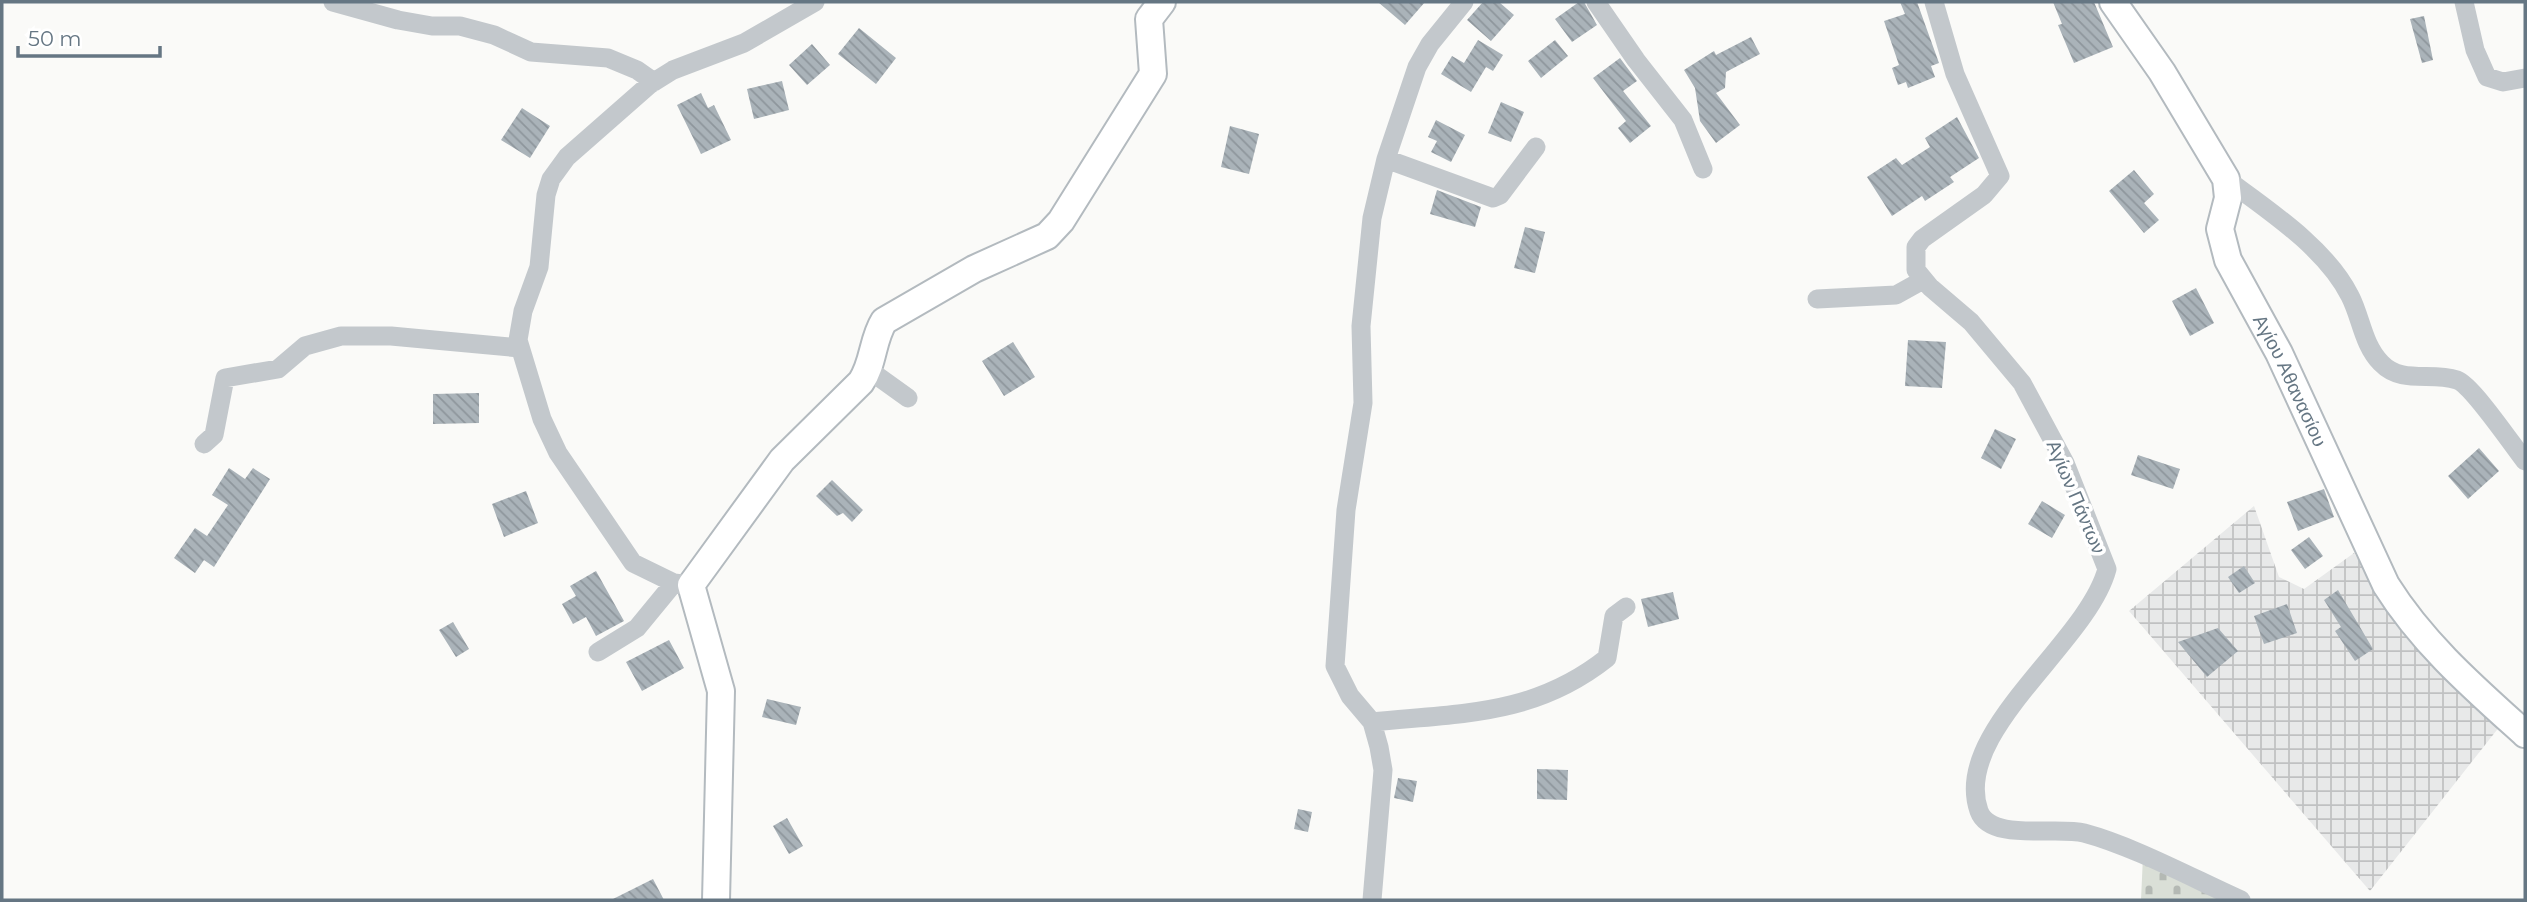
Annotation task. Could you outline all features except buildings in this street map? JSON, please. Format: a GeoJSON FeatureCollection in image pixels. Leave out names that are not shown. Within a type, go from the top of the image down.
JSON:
{"type":"FeatureCollection","features":[{"type":"Feature","properties":{"kind":"street"},"geometry":{"type":"LineString","coordinates":[[332,2],[398,20],[432,26],[460,26],[494,35],[531,52],[599,55],[637,70],[654,82]]}},
{"type":"Feature","properties":{"kind":"street"},"geometry":{"type":"LineString","coordinates":[[716,900],[721,691],[682,584],[633,563],[558,453],[542,419],[518,340],[522,318],[539,267],[543,213],[551,178],[576,148],[654,82],[673,70],[752,39],[815,2]]}},
{"type":"Feature","properties":{"kind":"street"},"geometry":{"type":"LineString","coordinates":[[598,652],[637,628],[682,584],[782,460],[861,382],[869,370],[876,334],[884,321],[974,268],[1047,236],[1061,221],[1153,74],[1149,19],[1162,2]]}},
{"type":"Feature","properties":{"kind":"street"},"geometry":{"type":"LineString","coordinates":[[1372,900],[1382,770],[1372,722],[1350,696],[1335,666],[1346,510],[1363,403],[1361,326],[1372,218],[1386,159],[1417,67],[1430,44],[1464,2]]}},
{"type":"Feature","properties":{"kind":"street"},"geometry":{"type":"LineString","coordinates":[[1597,2],[1636,60],[1683,120],[1703,169]]}},
{"type":"Feature","properties":{"kind":"street"},"geometry":{"type":"LineString","coordinates":[[1816,299],[1896,295],[1923,280],[1916,270],[1916,247],[1922,239],[1984,195],[2000,176],[1955,74],[1934,2]]}},
{"type":"Feature","properties":{"kind":"street"},"geometry":{"type":"LineString","coordinates":[[2113,2],[2162,72],[2226,179],[2290,226],[2334,272],[2349,295],[2370,349],[2381,364],[2396,375],[2458,380],[2475,396],[2525,461]]}},
{"type":"Feature","properties":{"kind":"street"},"geometry":{"type":"LineString","coordinates":[[2464,2],[2474,50],[2487,77],[2503,82],[2525,78]]}},
{"type":"Feature","properties":{"kind":"street"},"geometry":{"type":"LineString","coordinates":[[1386,159],[1493,198],[1500,195],[1536,148]]}},
{"type":"Feature","properties":{"kind":"street","name":"Αγίου Αθανασίου"},"geometry":{"type":"LineString","coordinates":[[2226,179],[2228,198],[2220,229],[2228,260],[2279,353],[2386,585],[2402,610],[2444,661],[2525,734]]}},
{"type":"Feature","properties":{"kind":"street","name":"Αγίων Πάντων"},"geometry":{"type":"LineString","coordinates":[[1923,280],[1971,322],[2022,383],[2064,463],[2107,569],[2094,602],[2027,686],[1987,745],[1973,788],[1982,817],[1992,825],[2007,830],[2084,833],[2241,900]]}},
{"type":"Feature","properties":{"kind":"street"},"geometry":{"type":"LineString","coordinates":[[204,444],[214,435],[225,378],[278,369],[312,343],[341,336],[369,335],[520,348]]}},
{"type":"Feature","properties":{"kind":"street"},"geometry":{"type":"LineString","coordinates":[[869,370],[908,398]]}},
{"type":"Feature","properties":{"kind":"street"},"geometry":{"type":"LineString","coordinates":[[1372,722],[1492,710],[1544,697],[1607,658],[1614,616],[1626,607]]}},
{"type":"Feature","properties":{"kind":"shaded area"},"geometry":{"type":"Polygon","coordinates":[[[2254,506],[2279,577],[2304,589],[2354,553],[2404,630],[2500,726],[2370,891],[2129,611],[2254,506]]]}},
{"type":"Feature","properties":{"kind":"green space"},"geometry":{"type":"Polygon","coordinates":[[[2143,856],[2227,900],[2141,900],[2143,856]]]}}]}
